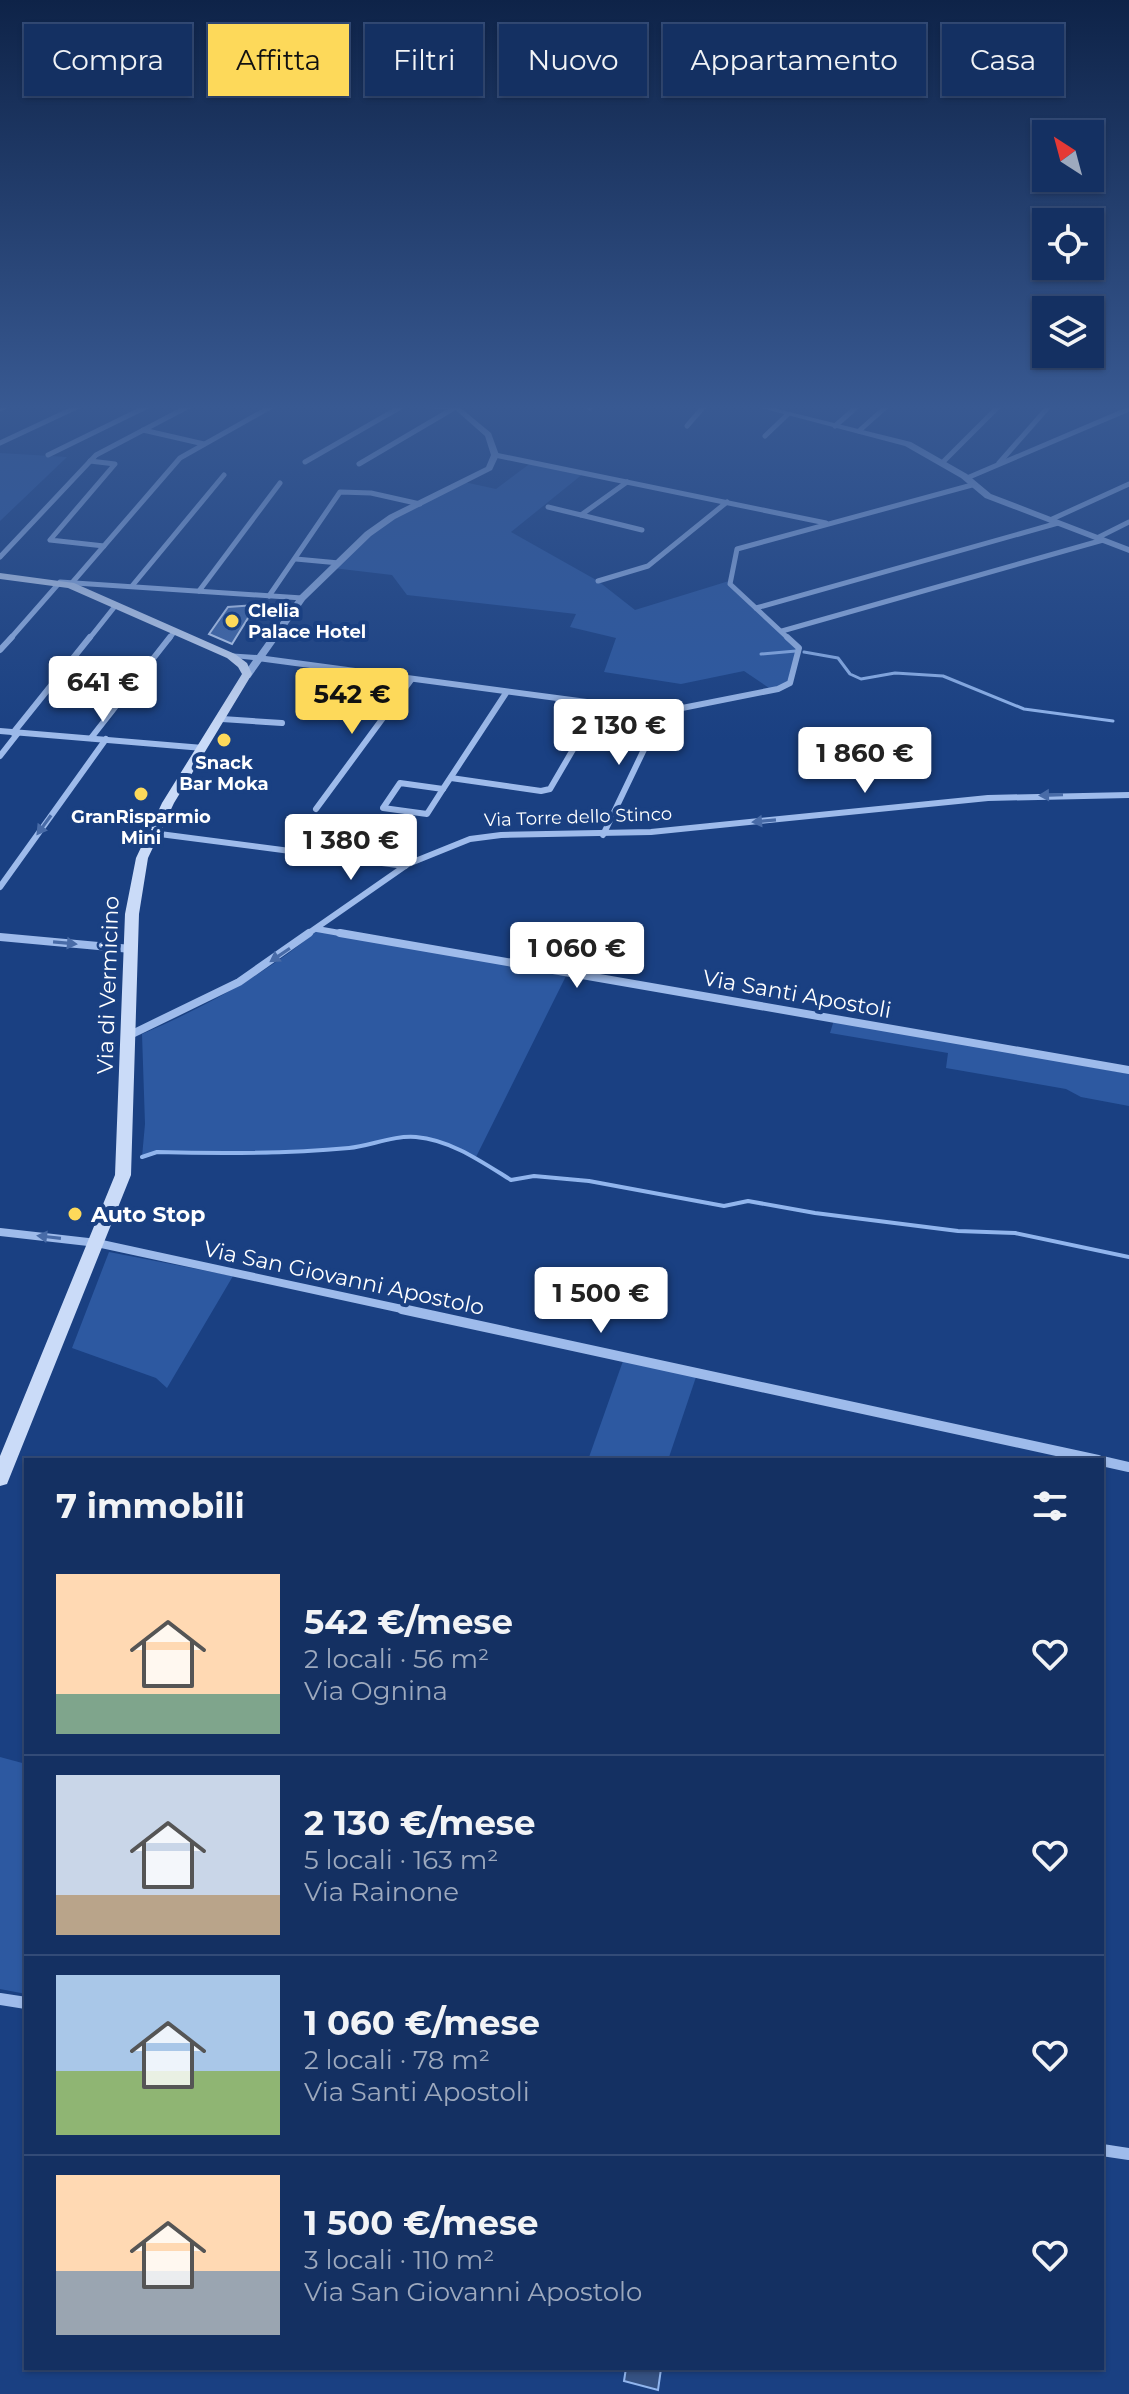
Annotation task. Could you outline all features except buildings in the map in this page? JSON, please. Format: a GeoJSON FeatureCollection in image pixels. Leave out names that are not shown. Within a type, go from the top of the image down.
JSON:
{"type":"FeatureCollection","features":[{"type":"Feature","properties":{"kind":"main road"},"geometry":{"type":"LineString","coordinates":[[0,576],[67,583],[228,655],[244,670]]}},
{"type":"Feature","properties":{"kind":"main road","name":"Via di Vermicino"},"geometry":{"type":"LineString","coordinates":[[0,1479],[117,1197],[125,1165],[131,949],[136,884],[152,833],[222,719],[244,670]]}},
{"type":"Feature","properties":{"kind":"street"},"geometry":{"type":"LineString","coordinates":[[0,557],[38,517]]}},
{"type":"Feature","properties":{"kind":"street"},"geometry":{"type":"LineString","coordinates":[[70,517],[50,540],[104,546]]}},
{"type":"Feature","properties":{"kind":"street"},"geometry":{"type":"LineString","coordinates":[[0,650],[129,517]]}},
{"type":"Feature","properties":{"kind":"street"},"geometry":{"type":"LineString","coordinates":[[132,586],[189,517]]}},
{"type":"Feature","properties":{"kind":"street"},"geometry":{"type":"LineString","coordinates":[[199,591],[255,517]]}},
{"type":"Feature","properties":{"kind":"street"},"geometry":{"type":"LineString","coordinates":[[269,596],[324,517]]}},
{"type":"Feature","properties":{"kind":"street"},"geometry":{"type":"LineString","coordinates":[[244,670],[258,658],[302,598],[378,526],[396,517]]}},
{"type":"Feature","properties":{"kind":"street"},"geometry":{"type":"LineString","coordinates":[[588,517],[642,530]]}},
{"type":"Feature","properties":{"kind":"street"},"geometry":{"type":"LineString","coordinates":[[598,581],[648,566],[709,517]]}},
{"type":"Feature","properties":{"kind":"street"},"geometry":{"type":"LineString","coordinates":[[797,517],[827,523]]}},
{"type":"Feature","properties":{"kind":"street"},"geometry":{"type":"LineString","coordinates":[[228,655],[662,712],[789,684],[800,650],[728,580],[737,549],[849,517]]}},
{"type":"Feature","properties":{"kind":"street"},"geometry":{"type":"LineString","coordinates":[[1040,517],[1129,550]]}},
{"type":"Feature","properties":{"kind":"street"},"geometry":{"type":"LineString","coordinates":[[756,608],[1064,517]]}},
{"type":"Feature","properties":{"kind":"street"},"geometry":{"type":"LineString","coordinates":[[782,631],[1100,539],[1129,522]]}},
{"type":"Feature","properties":{"kind":"street"},"geometry":{"type":"LineString","coordinates":[[296,559],[339,563]]}},
{"type":"Feature","properties":{"kind":"street"},"geometry":{"type":"LineString","coordinates":[[67,583],[302,598]]}},
{"type":"Feature","properties":{"kind":"street"},"geometry":{"type":"LineString","coordinates":[[0,756],[116,605]]}},
{"type":"Feature","properties":{"kind":"street"},"geometry":{"type":"LineString","coordinates":[[91,738],[174,632]]}},
{"type":"Feature","properties":{"kind":"street"},"geometry":{"type":"LineString","coordinates":[[316,809],[411,680]]}},
{"type":"Feature","properties":{"kind":"street"},"geometry":{"type":"LineString","coordinates":[[443,789],[400,783],[383,808],[427,814],[506,693]]}},
{"type":"Feature","properties":{"kind":"street"},"geometry":{"type":"LineString","coordinates":[[451,778],[541,791],[550,789],[599,705]]}},
{"type":"Feature","properties":{"kind":"street"},"geometry":{"type":"LineString","coordinates":[[603,835],[662,712]]}},
{"type":"Feature","properties":{"kind":"street"},"geometry":{"type":"LineString","coordinates":[[222,719],[282,723]]}},
{"type":"Feature","properties":{"kind":"street"},"geometry":{"type":"LineString","coordinates":[[0,731],[203,748]]}},
{"type":"Feature","properties":{"kind":"street"},"geometry":{"type":"LineString","coordinates":[[0,887],[106,739]]}},
{"type":"Feature","properties":{"kind":"street","name":"Via Torre dello Stinco"},"geometry":{"type":"LineString","coordinates":[[130,1035],[239,982],[405,866],[442,848],[481,837],[603,835],[983,799],[1129,795]]}},
{"type":"Feature","properties":{"kind":"street"},"geometry":{"type":"LineString","coordinates":[[152,833],[405,866]]}},
{"type":"Feature","properties":{"kind":"street","name":"Via Santi Apostoli"},"geometry":{"type":"LineString","coordinates":[[317,929],[1129,1070]]}},
{"type":"Feature","properties":{"kind":"street"},"geometry":{"type":"LineString","coordinates":[[0,937],[131,949]]}},
{"type":"Feature","properties":{"kind":"street","name":"Via San Giovanni Apostolo"},"geometry":{"type":"LineString","coordinates":[[0,1232],[97,1243],[1091,1458]]}},
{"type":"Feature","properties":{"kind":"street","name":"Via San Giovanni Apostolo"},"geometry":{"type":"LineString","coordinates":[[1104,1461],[1129,1467]]}},
{"type":"Feature","properties":{"kind":"street"},"geometry":{"type":"LineString","coordinates":[[0,1999],[24,2003]]}},
{"type":"Feature","properties":{"kind":"street"},"geometry":{"type":"LineString","coordinates":[[1104,2150],[1129,2154]]}},
{"type":"Feature","properties":{"kind":"shaded area"},"geometry":{"type":"Polygon","coordinates":[[[398,517],[530,517],[511,532],[598,581],[635,610],[729,581],[799,646],[790,683],[772,690],[744,671],[681,684],[604,672],[616,638],[570,627],[576,614],[407,595],[392,575],[333,568],[373,530],[398,517]]]}},
{"type":"Feature","properties":{"kind":"shaded area"},"geometry":{"type":"Polygon","coordinates":[[[318,930],[567,974],[476,1157],[432,1139],[415,1137],[349,1148],[291,1150],[267,1155],[157,1152],[142,1157],[145,1124],[142,1034],[234,989],[318,930]]]}},
{"type":"Feature","properties":{"kind":"shaded area"},"geometry":{"type":"Polygon","coordinates":[[[834,1020],[1129,1074],[1129,1106],[1081,1097],[1066,1089],[946,1068],[948,1053],[830,1033],[834,1020]]]}},
{"type":"Feature","properties":{"kind":"shaded area"},"geometry":{"type":"Polygon","coordinates":[[[109,1252],[233,1276],[167,1388],[156,1378],[72,1348],[109,1252]]]}},
{"type":"Feature","properties":{"kind":"shaded area"},"geometry":{"type":"Polygon","coordinates":[[[623,1361],[696,1377],[669,1458],[589,1458],[623,1361]]]}},
{"type":"Feature","properties":{"kind":"shaded area"},"geometry":{"type":"Polygon","coordinates":[[[0,1757],[24,1763],[24,1994],[0,1989],[0,1757]]]}},
{"type":"Feature","properties":{"kind":"shaded area"},"geometry":{"type":"Polygon","coordinates":[[[626,2370],[661,2370],[658,2390],[624,2381],[626,2370]]]}},
{"type":"Feature","properties":{"kind":"waterway"},"geometry":{"type":"LineString","coordinates":[[761,654],[796,651]]}},
{"type":"Feature","properties":{"kind":"waterway"},"geometry":{"type":"LineString","coordinates":[[804,652],[838,658],[850,674],[861,679],[895,673],[943,676],[1024,709],[1113,721]]}},
{"type":"Feature","properties":{"kind":"waterway"},"geometry":{"type":"LineString","coordinates":[[142,1157],[157,1152],[325,1150],[416,1137],[454,1147],[511,1180],[534,1176],[589,1181],[724,1206],[748,1201],[815,1213],[958,1231],[1015,1233],[1129,1257]]}},
{"type":"Feature","properties":{"kind":"place","name":"Clelia Palace Hotel"},"geometry":{"type":"Point","coordinates":[232,621]}},
{"type":"Feature","properties":{"kind":"place","name":"Snack Bar Moka"},"geometry":{"type":"Point","coordinates":[224,740]}},
{"type":"Feature","properties":{"kind":"place","name":"GranRisparmio Mini"},"geometry":{"type":"Point","coordinates":[141,794]}},
{"type":"Feature","properties":{"kind":"place","name":"Auto Stop"},"geometry":{"type":"Point","coordinates":[75,1214]}}]}
